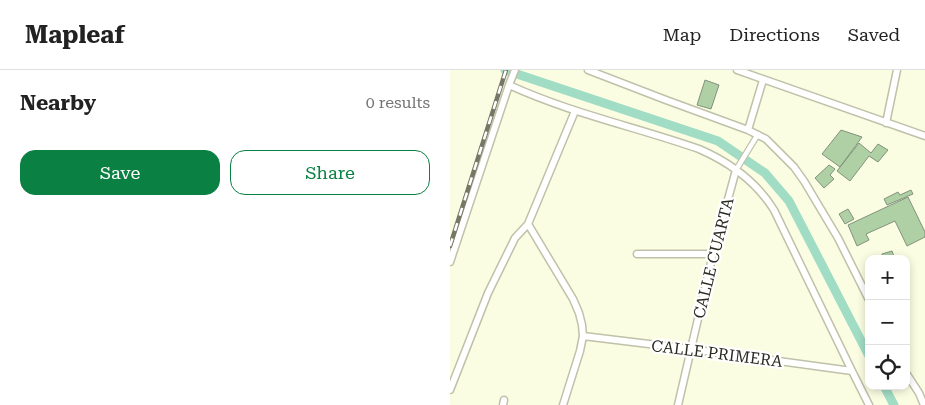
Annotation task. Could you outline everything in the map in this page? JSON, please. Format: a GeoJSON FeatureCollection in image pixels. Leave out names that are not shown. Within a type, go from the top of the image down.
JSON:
{"type":"FeatureCollection","features":[{"type":"Feature","properties":{"kind":"street"},"geometry":{"type":"LineString","coordinates":[[588,70],[748,130],[757,137],[766,139],[784,156],[804,181],[838,238],[865,292]]}},
{"type":"Feature","properties":{"kind":"street"},"geometry":{"type":"LineString","coordinates":[[737,70],[925,136]]}},
{"type":"Feature","properties":{"kind":"street"},"geometry":{"type":"LineString","coordinates":[[886,123],[897,70]]}},
{"type":"Feature","properties":{"kind":"street"},"geometry":{"type":"LineString","coordinates":[[450,262],[514,72]]}},
{"type":"Feature","properties":{"kind":"street"},"geometry":{"type":"LineString","coordinates":[[748,130],[764,80]]}},
{"type":"Feature","properties":{"kind":"street"},"geometry":{"type":"LineString","coordinates":[[509,85],[575,111],[699,149],[737,167],[768,200],[774,210],[869,405]]}},
{"type":"Feature","properties":{"kind":"street"},"geometry":{"type":"LineString","coordinates":[[450,390],[488,293],[515,238],[528,224],[575,111]]}},
{"type":"Feature","properties":{"kind":"street"},"geometry":{"type":"LineString","coordinates":[[737,167],[757,137]]}},
{"type":"Feature","properties":{"kind":"street","name":"CALLE CUARTA"},"geometry":{"type":"LineString","coordinates":[[678,405],[713,254],[737,167]]}},
{"type":"Feature","properties":{"kind":"street"},"geometry":{"type":"LineString","coordinates":[[528,224],[573,300],[582,325],[583,336],[580,351],[563,405]]}},
{"type":"Feature","properties":{"kind":"street"},"geometry":{"type":"LineString","coordinates":[[637,254],[713,254]]}},
{"type":"Feature","properties":{"kind":"street","name":"CALLE PRIMERA"},"geometry":{"type":"LineString","coordinates":[[583,336],[852,371]]}},
{"type":"Feature","properties":{"kind":"street"},"geometry":{"type":"LineString","coordinates":[[910,379],[924,405]]}},
{"type":"Feature","properties":{"kind":"building"},"geometry":{"type":"Polygon","coordinates":[[[705,80],[719,85],[711,109],[697,105],[705,80]]]}},
{"type":"Feature","properties":{"kind":"building"},"geometry":{"type":"Polygon","coordinates":[[[841,130],[862,137],[840,167],[822,154],[841,130]]]}},
{"type":"Feature","properties":{"kind":"building"},"geometry":{"type":"Polygon","coordinates":[[[859,143],[871,153],[878,144],[888,150],[878,162],[869,156],[850,181],[837,171],[859,143]]]}},
{"type":"Feature","properties":{"kind":"building"},"geometry":{"type":"Polygon","coordinates":[[[829,165],[835,169],[830,175],[834,179],[824,188],[815,178],[829,165]]]}},
{"type":"Feature","properties":{"kind":"building"},"geometry":{"type":"Polygon","coordinates":[[[911,190],[913,194],[887,205],[884,199],[898,192],[900,195],[911,190]]]}},
{"type":"Feature","properties":{"kind":"building"},"geometry":{"type":"Polygon","coordinates":[[[908,197],[925,232],[925,237],[907,246],[895,221],[866,234],[869,240],[857,246],[848,225],[908,197]]]}},
{"type":"Feature","properties":{"kind":"building"},"geometry":{"type":"Polygon","coordinates":[[[848,209],[854,219],[845,224],[839,214],[848,209]]]}},
{"type":"Feature","properties":{"kind":"building"},"geometry":{"type":"Polygon","coordinates":[[[892,251],[894,255],[882,255],[892,251]]]}},
{"type":"Feature","properties":{"kind":"waterway"},"geometry":{"type":"LineString","coordinates":[[505,70],[718,141],[765,173],[789,201],[865,348]]}},
{"type":"Feature","properties":{"kind":"waterway"},"geometry":{"type":"LineString","coordinates":[[886,390],[894,405]]}},
{"type":"Feature","properties":{"kind":"railway"},"geometry":{"type":"LineString","coordinates":[[450,246],[506,70]]}}]}
